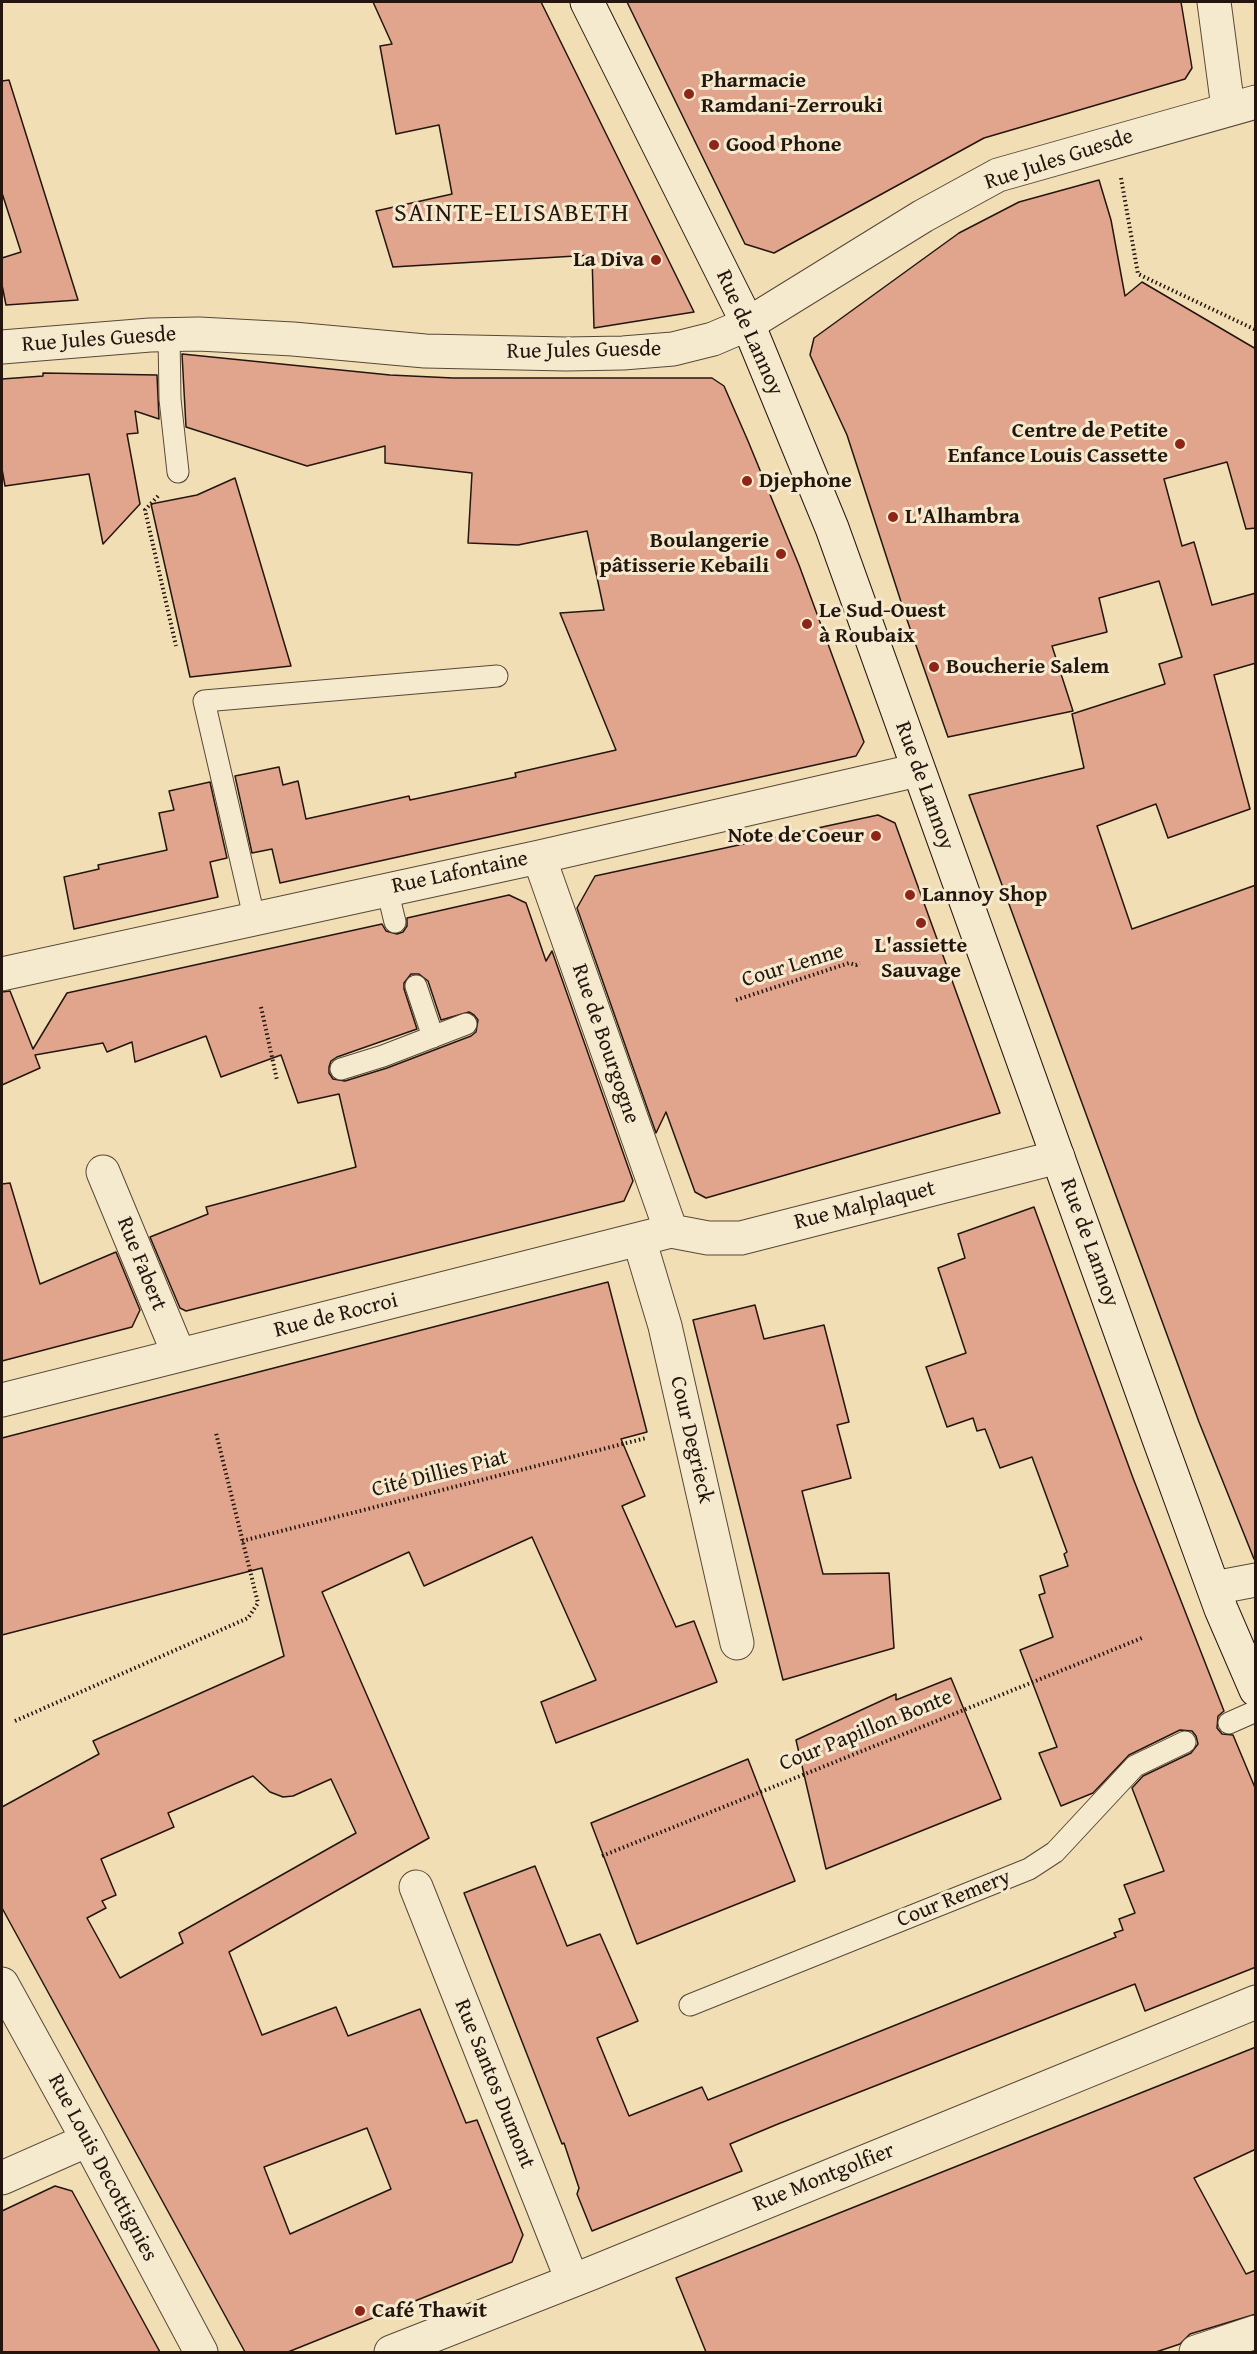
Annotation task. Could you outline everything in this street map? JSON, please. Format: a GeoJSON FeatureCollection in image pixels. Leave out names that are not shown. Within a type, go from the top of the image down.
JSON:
{"type":"FeatureCollection","features":[{"type":"Feature","properties":{"kind":"street","name":"Rue de Lannoy"},"geometry":{"type":"LineString","coordinates":[[587,2],[748,324],[832,528],[1221,1609],[1256,1690]]}},
{"type":"Feature","properties":{"kind":"street"},"geometry":{"type":"LineString","coordinates":[[1214,2],[1242,105]]}},
{"type":"Feature","properties":{"kind":"street","name":"Rue Jules Guesde"},"geometry":{"type":"LineString","coordinates":[[2,347],[169,335],[254,337],[425,351],[566,354],[674,349],[712,339],[748,324],[977,185],[1020,167],[1242,105]]}},
{"type":"Feature","properties":{"kind":"street","name":"Rue Lafontaine"},"geometry":{"type":"LineString","coordinates":[[2,974],[254,917],[539,857],[918,770]]}},
{"type":"Feature","properties":{"kind":"street","name":"Rue de Bourgogne"},"geometry":{"type":"LineString","coordinates":[[539,857],[671,1231]]}},
{"type":"Feature","properties":{"kind":"street","name":"Rue Malplaquet"},"geometry":{"type":"LineString","coordinates":[[671,1231],[708,1238],[741,1238],[1058,1157]]}},
{"type":"Feature","properties":{"kind":"street","name":"Rue Fabert"},"geometry":{"type":"LineString","coordinates":[[104,1172],[179,1355]]}},
{"type":"Feature","properties":{"kind":"street","name":"Rue de Rocroi"},"geometry":{"type":"LineString","coordinates":[[2,1400],[671,1231]]}},
{"type":"Feature","properties":{"kind":"street","name":"Cour Degrieck"},"geometry":{"type":"LineString","coordinates":[[639,1239],[665,1326],[737,1643]]}},
{"type":"Feature","properties":{"kind":"street"},"geometry":{"type":"LineString","coordinates":[[1214,1588],[1256,1580]]}},
{"type":"Feature","properties":{"kind":"street","name":"Rue Santos Dumont"},"geometry":{"type":"LineString","coordinates":[[416,1887],[572,2280]]}},
{"type":"Feature","properties":{"kind":"street","name":"Rue Louis Decottignies"},"geometry":{"type":"LineString","coordinates":[[2,1984],[201,2352]]}},
{"type":"Feature","properties":{"kind":"street","name":"Rue Montgolfier"},"geometry":{"type":"LineString","coordinates":[[391,2352],[1256,2002]]}},
{"type":"Feature","properties":{"kind":"street"},"geometry":{"type":"LineString","coordinates":[[2,2178],[88,2140]]}},
{"type":"Feature","properties":{"kind":"street"},"geometry":{"type":"LineString","coordinates":[[1196,2352],[1256,2332]]}},
{"type":"Feature","properties":{"kind":"lane"},"geometry":{"type":"LineString","coordinates":[[169,335],[170,399],[178,472]]}},
{"type":"Feature","properties":{"kind":"lane"},"geometry":{"type":"LineString","coordinates":[[254,917],[204,701],[497,676]]}},
{"type":"Feature","properties":{"kind":"lane"},"geometry":{"type":"LineString","coordinates":[[387,889],[395,921]]}},
{"type":"Feature","properties":{"kind":"lane"},"geometry":{"type":"LineString","coordinates":[[416,986],[433,1037]]}},
{"type":"Feature","properties":{"kind":"lane"},"geometry":{"type":"LineString","coordinates":[[341,1069],[383,1056],[466,1024]]}},
{"type":"Feature","properties":{"kind":"lane"},"geometry":{"type":"LineString","coordinates":[[1229,1723],[1256,1711]]}},
{"type":"Feature","properties":{"kind":"lane","name":"Cour Remery"},"geometry":{"type":"LineString","coordinates":[[690,2005],[1029,1869],[1055,1852],[1135,1766],[1185,1742]]}},
{"type":"Feature","properties":{"kind":"path"},"geometry":{"type":"LineString","coordinates":[[1115,141],[1138,274],[1256,330]]}},
{"type":"Feature","properties":{"kind":"path"},"geometry":{"type":"LineString","coordinates":[[176,646],[145,510],[178,472]]}},
{"type":"Feature","properties":{"kind":"path","name":"Cour Lenne"},"geometry":{"type":"LineString","coordinates":[[736,1000],[849,963],[856,965],[860,963]]}},
{"type":"Feature","properties":{"kind":"path"},"geometry":{"type":"LineString","coordinates":[[261,1007],[277,1080]]}},
{"type":"Feature","properties":{"kind":"path"},"geometry":{"type":"LineString","coordinates":[[15,1721],[248,1618],[258,1603],[216,1433]]}},
{"type":"Feature","properties":{"kind":"path","name":"Cité Dillies Piat"},"geometry":{"type":"LineString","coordinates":[[242,1541],[646,1438]]}},
{"type":"Feature","properties":{"kind":"path","name":"Cour Papillon Bonte"},"geometry":{"type":"LineString","coordinates":[[602,1856],[1142,1638]]}},
{"type":"Feature","properties":{"kind":"building"},"geometry":{"type":"Polygon","coordinates":[[[373,2],[541,2],[694,312],[594,328],[592,255],[393,267],[376,211],[452,194],[439,125],[396,134],[380,46],[392,44],[373,2]]]}},
{"type":"Feature","properties":{"kind":"building"},"geometry":{"type":"Polygon","coordinates":[[[627,2],[1181,2],[1192,68],[1185,79],[984,138],[774,253],[745,244],[627,2]]]}},
{"type":"Feature","properties":{"kind":"building"},"geometry":{"type":"Polygon","coordinates":[[[9,80],[78,300],[6,305],[2,285],[2,258],[21,252],[2,193],[2,81],[9,80]]]}},
{"type":"Feature","properties":{"kind":"building"},"geometry":{"type":"Polygon","coordinates":[[[1099,180],[1111,220],[1125,296],[1142,282],[1256,349],[1256,528],[1246,529],[1227,462],[1164,479],[1182,546],[1194,542],[1212,605],[1256,593],[1256,663],[1214,675],[1250,809],[1168,838],[1156,804],[1097,826],[1132,929],[1256,885],[1256,1559],[1254,1559],[1199,1422],[969,795],[1084,768],[1072,714],[1165,684],[1159,664],[1182,657],[1159,581],[1099,598],[1107,632],[1052,646],[1073,711],[948,737],[847,435],[810,355],[814,338],[959,233],[1019,202],[1099,180]]]}},
{"type":"Feature","properties":{"kind":"building"},"geometry":{"type":"Polygon","coordinates":[[[182,354],[390,375],[453,378],[712,378],[724,386],[799,565],[864,742],[856,756],[280,883],[272,849],[252,853],[235,776],[279,767],[283,785],[298,781],[306,819],[409,796],[410,800],[516,777],[515,773],[616,750],[560,613],[604,610],[587,531],[518,545],[468,543],[472,473],[385,463],[385,446],[307,466],[186,427],[182,354]]]}},
{"type":"Feature","properties":{"kind":"building"},"geometry":{"type":"Polygon","coordinates":[[[43,373],[157,375],[159,419],[135,411],[138,433],[127,434],[140,504],[103,544],[89,474],[5,486],[2,469],[2,379],[43,376],[43,373]]]}},
{"type":"Feature","properties":{"kind":"building"},"geometry":{"type":"Polygon","coordinates":[[[235,478],[291,666],[190,677],[151,504],[197,495],[235,478]]]}},
{"type":"Feature","properties":{"kind":"building"},"geometry":{"type":"Polygon","coordinates":[[[210,782],[227,858],[210,862],[218,897],[74,929],[64,877],[99,869],[98,865],[167,850],[159,813],[174,810],[169,791],[210,782]]]}},
{"type":"Feature","properties":{"kind":"building"},"geometry":{"type":"Polygon","coordinates":[[[878,815],[895,823],[1000,1113],[706,1198],[695,1192],[666,1112],[656,1133],[577,908],[595,876],[878,815]]]}},
{"type":"Feature","properties":{"kind":"building"},"geometry":{"type":"Polygon","coordinates":[[[509,895],[526,903],[546,961],[552,951],[633,1181],[624,1201],[186,1311],[180,1308],[150,1237],[208,1214],[206,1207],[356,1167],[339,1094],[298,1103],[281,1055],[221,1077],[206,1036],[135,1062],[132,1042],[107,1052],[103,1043],[35,1055],[40,1068],[2,1085],[2,992],[10,991],[33,1049],[67,993],[382,924],[386,931],[397,934],[403,932],[407,926],[407,918],[509,895]],[[411,974],[404,983],[417,1029],[337,1057],[331,1061],[329,1067],[329,1073],[333,1079],[345,1081],[387,1068],[471,1036],[476,1032],[478,1020],[469,1012],[441,1020],[428,981],[419,974],[411,974]]]}},
{"type":"Feature","properties":{"kind":"building"},"geometry":{"type":"Polygon","coordinates":[[[10,1183],[40,1284],[116,1252],[140,1310],[132,1327],[2,1361],[2,1184],[10,1183]]]}},
{"type":"Feature","properties":{"kind":"building"},"geometry":{"type":"Polygon","coordinates":[[[1034,1207],[1133,1478],[1224,1711],[1218,1716],[1217,1728],[1222,1734],[1233,1735],[1256,1790],[1256,1967],[1145,2011],[1135,1984],[778,2124],[730,2144],[742,2171],[592,2231],[577,2194],[579,2188],[564,2143],[562,2144],[464,1893],[535,1866],[567,1946],[600,1934],[638,2021],[597,2038],[629,2116],[702,2087],[708,2100],[1116,1937],[1114,1933],[1123,1930],[1119,1919],[1135,1913],[1124,1885],[1164,1871],[1132,1788],[1143,1776],[1191,1753],[1198,1744],[1196,1736],[1192,1731],[1180,1730],[1129,1755],[1093,1793],[1061,1806],[1039,1753],[1057,1747],[1020,1650],[1053,1637],[1039,1595],[1045,1593],[1040,1576],[1068,1566],[1064,1554],[1067,1552],[1032,1457],[1000,1468],[985,1429],[977,1431],[973,1418],[947,1427],[926,1367],[966,1353],[938,1268],[965,1258],[958,1234],[1034,1207]]]}},
{"type":"Feature","properties":{"kind":"building"},"geometry":{"type":"Polygon","coordinates":[[[608,1282],[647,1432],[621,1439],[645,1496],[622,1506],[676,1627],[694,1621],[717,1682],[556,1743],[541,1702],[596,1680],[532,1537],[424,1586],[409,1552],[322,1592],[429,1838],[229,1952],[262,2035],[336,2007],[348,2036],[420,2009],[466,2123],[477,2120],[523,2235],[512,2262],[288,2352],[245,2352],[2,1908],[2,1807],[99,1754],[93,1741],[284,1656],[262,1568],[2,1635],[2,1438],[608,1282]],[[253,1776],[168,1813],[174,1827],[101,1859],[116,1895],[102,1901],[106,1908],[87,1918],[120,1978],[183,1943],[179,1933],[356,1833],[331,1779],[293,1796],[283,1797],[270,1792],[253,1776]],[[367,2128],[264,2167],[290,2234],[391,2189],[367,2128]]]}},
{"type":"Feature","properties":{"kind":"building"},"geometry":{"type":"Polygon","coordinates":[[[755,1305],[764,1339],[824,1325],[849,1422],[837,1425],[851,1478],[802,1491],[823,1574],[889,1573],[894,1648],[783,1680],[693,1320],[755,1305]]]}},
{"type":"Feature","properties":{"kind":"building"},"geometry":{"type":"Polygon","coordinates":[[[951,1678],[1001,1799],[826,1869],[796,1740],[896,1694],[896,1700],[951,1678]]]}},
{"type":"Feature","properties":{"kind":"building"},"geometry":{"type":"Polygon","coordinates":[[[748,1759],[795,1881],[637,1944],[591,1823],[748,1759]]]}},
{"type":"Feature","properties":{"kind":"building"},"geometry":{"type":"Polygon","coordinates":[[[1256,2047],[1256,2149],[1194,2178],[1246,2274],[1256,2270],[1256,2314],[1190,2334],[1180,2344],[1156,2352],[706,2352],[676,2278],[1256,2047]]]}},
{"type":"Feature","properties":{"kind":"building"},"geometry":{"type":"Polygon","coordinates":[[[55,2186],[72,2191],[160,2352],[2,2352],[2,2211],[55,2186]]]}},
{"type":"Feature","properties":{"kind":"place","name":"Pharmacie Ramdani-Zerrouki"},"geometry":{"type":"Point","coordinates":[689,94]}},
{"type":"Feature","properties":{"kind":"place","name":"Good Phone"},"geometry":{"type":"Point","coordinates":[714,145]}},
{"type":"Feature","properties":{"kind":"place","name":"La Diva"},"geometry":{"type":"Point","coordinates":[656,260]}},
{"type":"Feature","properties":{"kind":"place","name":"Centre de Petite Enfance Louis Cassette"},"geometry":{"type":"Point","coordinates":[1180,444]}},
{"type":"Feature","properties":{"kind":"place","name":"Djephone"},"geometry":{"type":"Point","coordinates":[747,481]}},
{"type":"Feature","properties":{"kind":"place","name":"L'Alhambra"},"geometry":{"type":"Point","coordinates":[893,517]}},
{"type":"Feature","properties":{"kind":"place","name":"Boulangerie pâtisserie Kebaili"},"geometry":{"type":"Point","coordinates":[781,554]}},
{"type":"Feature","properties":{"kind":"place","name":"Le Sud-Ouest à Roubaix"},"geometry":{"type":"Point","coordinates":[807,624]}},
{"type":"Feature","properties":{"kind":"place","name":"Boucherie Salem"},"geometry":{"type":"Point","coordinates":[934,667]}},
{"type":"Feature","properties":{"kind":"place","name":"Note de Coeur"},"geometry":{"type":"Point","coordinates":[876,836]}},
{"type":"Feature","properties":{"kind":"place","name":"Lannoy Shop"},"geometry":{"type":"Point","coordinates":[910,895]}},
{"type":"Feature","properties":{"kind":"place","name":"L'assiette Sauvage"},"geometry":{"type":"Point","coordinates":[921,923]}},
{"type":"Feature","properties":{"kind":"place","name":"Café Thawit"},"geometry":{"type":"Point","coordinates":[360,2311]}},
{"type":"Feature","properties":{"kind":"district","name":"SAINTE-ELISABETH"},"geometry":{"type":"Point","coordinates":[512,214]}}]}
